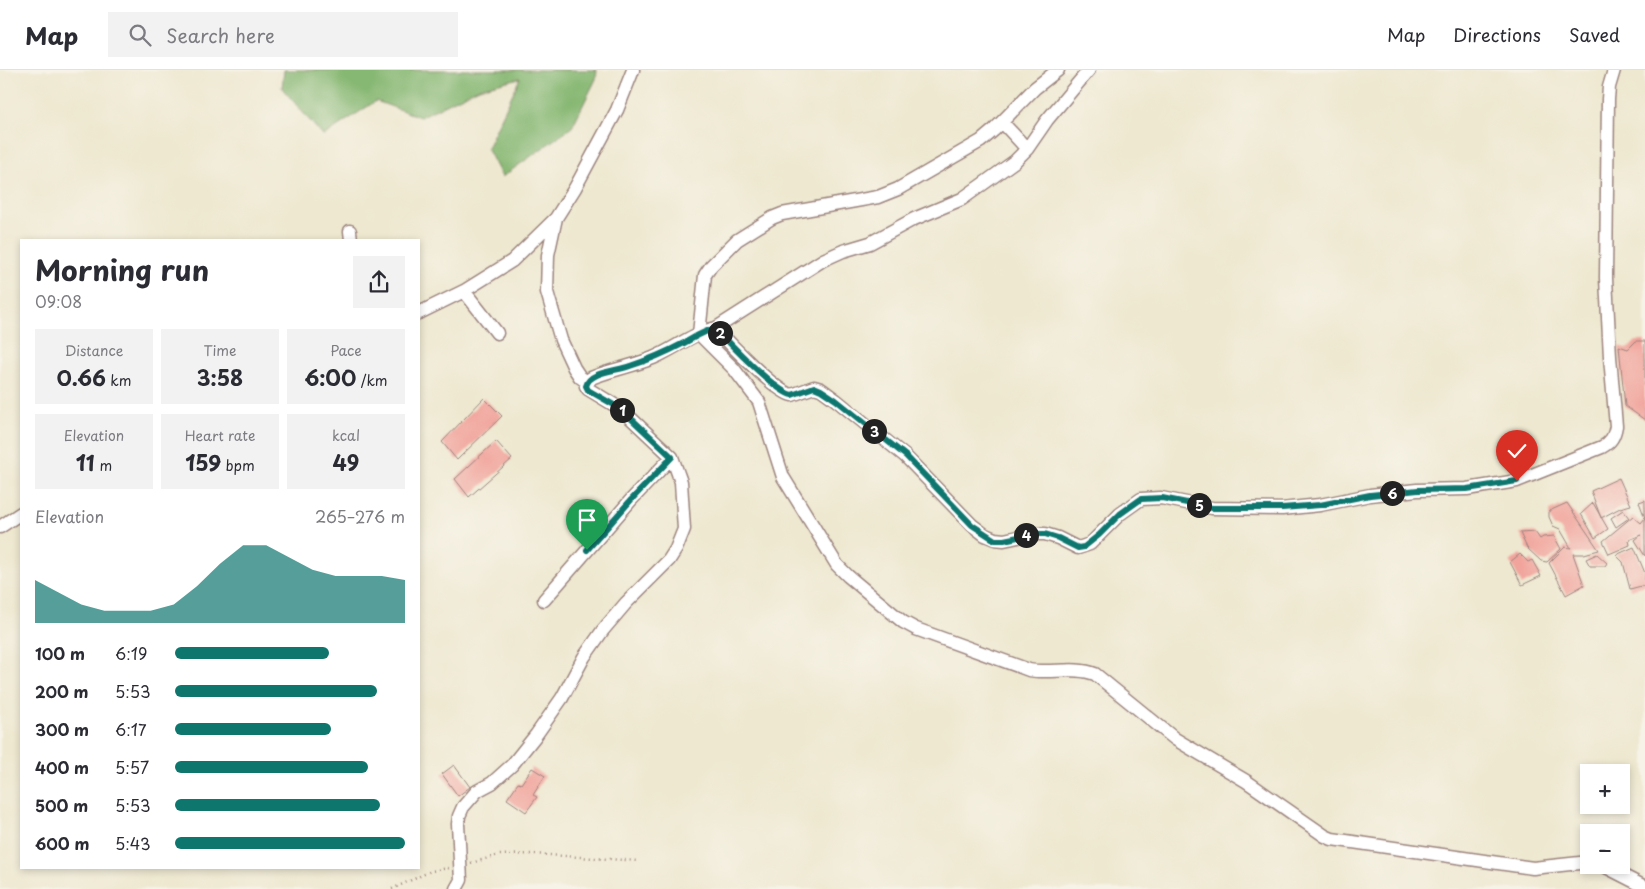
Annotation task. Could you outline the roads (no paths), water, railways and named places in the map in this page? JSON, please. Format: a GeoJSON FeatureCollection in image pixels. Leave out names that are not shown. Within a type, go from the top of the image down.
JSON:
{"type":"FeatureCollection","features":[{"type":"Feature","properties":{"kind":"street"},"geometry":{"type":"LineString","coordinates":[[420,313],[464,291],[512,261],[556,218],[575,188],[613,117],[632,70]]}},
{"type":"Feature","properties":{"kind":"street"},"geometry":{"type":"LineString","coordinates":[[699,334],[705,275],[711,266],[737,240],[772,218],[782,214],[890,193],[981,141],[1035,88],[1058,70]]}},
{"type":"Feature","properties":{"kind":"street"},"geometry":{"type":"LineString","coordinates":[[456,889],[460,880],[458,824],[463,807],[477,791],[492,783],[512,765],[562,698],[584,656],[602,630],[626,603],[663,567],[676,549],[684,529],[681,482],[672,457],[621,409],[588,390],[587,382],[600,374],[629,367],[654,357],[699,334],[716,328],[823,260],[843,251],[870,243],[914,219],[962,199],[1015,161],[1089,70]]}},
{"type":"Feature","properties":{"kind":"street"},"geometry":{"type":"LineString","coordinates":[[716,328],[746,360],[783,392],[792,395],[814,387],[836,400],[906,456],[972,525],[995,540],[1032,534],[1045,534],[1078,548],[1084,547],[1120,514],[1141,499],[1162,498],[1212,508],[1282,508],[1320,505],[1389,493],[1418,490],[1467,489],[1517,481],[1602,448],[1610,442],[1614,435],[1616,426],[1606,278],[1608,99],[1609,86],[1614,70]]}},
{"type":"Feature","properties":{"kind":"street"},"geometry":{"type":"LineString","coordinates":[[1002,122],[1027,148]]}},
{"type":"Feature","properties":{"kind":"street"},"geometry":{"type":"LineString","coordinates":[[556,218],[548,255],[547,292],[561,340],[574,368],[580,377],[587,382]]}},
{"type":"Feature","properties":{"kind":"street"},"geometry":{"type":"LineString","coordinates":[[464,291],[497,333]]}},
{"type":"Feature","properties":{"kind":"street"},"geometry":{"type":"LineString","coordinates":[[699,334],[734,369],[759,402],[783,477],[837,565],[909,626],[1029,670],[1084,671],[1094,674],[1174,739],[1246,781],[1332,839],[1533,868],[1580,863]]}},
{"type":"Feature","properties":{"kind":"street"},"geometry":{"type":"LineString","coordinates":[[544,600],[631,500],[672,457]]}},
{"type":"Feature","properties":{"kind":"street"},"geometry":{"type":"LineString","coordinates":[[0,527],[20,514]]}},
{"type":"Feature","properties":{"kind":"street"},"geometry":{"type":"LineString","coordinates":[[1620,874],[1645,887]]}}]}
